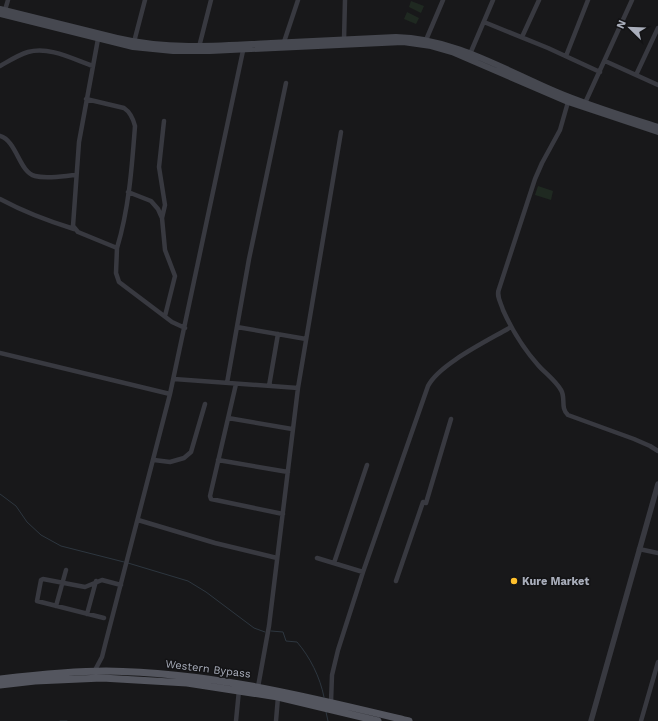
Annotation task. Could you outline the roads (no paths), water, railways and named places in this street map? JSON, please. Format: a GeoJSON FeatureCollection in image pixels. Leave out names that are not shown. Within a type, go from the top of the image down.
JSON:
{"type":"FeatureCollection","features":[{"type":"Feature","properties":{"kind":"main road"},"geometry":{"type":"LineString","coordinates":[[2,11],[98,39],[133,47],[173,52],[244,47],[284,42],[396,37],[426,40],[444,44],[470,54],[585,103],[658,127]]}},
{"type":"Feature","properties":{"kind":"main road"},"geometry":{"type":"LineString","coordinates":[[2,11],[134,42],[169,46],[244,47],[403,42],[431,46],[458,54],[568,102],[658,132]]}},
{"type":"Feature","properties":{"kind":"main road","name":"Western Bypass"},"geometry":{"type":"LineString","coordinates":[[0,678],[106,671],[187,676],[258,687],[327,704],[409,721]]}},
{"type":"Feature","properties":{"kind":"main road","name":"Western Bypass"},"geometry":{"type":"LineString","coordinates":[[0,685],[35,681],[106,678],[187,683],[239,690],[278,698],[327,704],[378,721]]}},
{"type":"Feature","properties":{"kind":"street"},"geometry":{"type":"LineString","coordinates":[[2,11],[8,0]]}},
{"type":"Feature","properties":{"kind":"street"},"geometry":{"type":"LineString","coordinates":[[134,42],[145,0]]}},
{"type":"Feature","properties":{"kind":"street"},"geometry":{"type":"LineString","coordinates":[[199,47],[211,0]]}},
{"type":"Feature","properties":{"kind":"street"},"geometry":{"type":"LineString","coordinates":[[284,42],[298,0]]}},
{"type":"Feature","properties":{"kind":"street"},"geometry":{"type":"LineString","coordinates":[[344,40],[345,0]]}},
{"type":"Feature","properties":{"kind":"street"},"geometry":{"type":"LineString","coordinates":[[426,40],[443,0]]}},
{"type":"Feature","properties":{"kind":"street"},"geometry":{"type":"LineString","coordinates":[[470,54],[493,0]]}},
{"type":"Feature","properties":{"kind":"street"},"geometry":{"type":"LineString","coordinates":[[522,37],[539,0]]}},
{"type":"Feature","properties":{"kind":"street"},"geometry":{"type":"LineString","coordinates":[[566,56],[588,0]]}},
{"type":"Feature","properties":{"kind":"street"},"geometry":{"type":"LineString","coordinates":[[585,103],[632,0]]}},
{"type":"Feature","properties":{"kind":"street"},"geometry":{"type":"LineString","coordinates":[[484,22],[522,37],[600,72]]}},
{"type":"Feature","properties":{"kind":"street"},"geometry":{"type":"LineString","coordinates":[[636,75],[658,28]]}},
{"type":"Feature","properties":{"kind":"street"},"geometry":{"type":"LineString","coordinates":[[74,229],[72,222],[79,142],[98,39]]}},
{"type":"Feature","properties":{"kind":"street"},"geometry":{"type":"LineString","coordinates":[[94,672],[102,657],[122,585],[174,379],[244,47]]}},
{"type":"Feature","properties":{"kind":"street"},"geometry":{"type":"LineString","coordinates":[[0,66],[21,55],[36,51],[54,53],[92,66]]}},
{"type":"Feature","properties":{"kind":"street"},"geometry":{"type":"LineString","coordinates":[[605,61],[658,83]]}},
{"type":"Feature","properties":{"kind":"street"},"geometry":{"type":"LineString","coordinates":[[226,383],[249,259],[286,83]]}},
{"type":"Feature","properties":{"kind":"street"},"geometry":{"type":"LineString","coordinates":[[86,99],[124,108],[134,120],[128,192],[122,232],[117,248],[116,273],[119,282],[176,324],[185,328]]}},
{"type":"Feature","properties":{"kind":"street"},"geometry":{"type":"LineString","coordinates":[[568,102],[560,130],[535,179],[497,293],[511,327],[537,364],[560,389],[563,397],[563,407],[568,415],[634,439],[658,451]]}},
{"type":"Feature","properties":{"kind":"street"},"geometry":{"type":"LineString","coordinates":[[164,121],[159,167],[165,205],[162,218],[165,250],[174,276],[165,316]]}},
{"type":"Feature","properties":{"kind":"street"},"geometry":{"type":"LineString","coordinates":[[258,687],[269,627],[298,388],[341,132]]}},
{"type":"Feature","properties":{"kind":"street"},"geometry":{"type":"LineString","coordinates":[[0,136],[4,137],[16,152],[24,168],[33,175],[48,177],[76,175]]}},
{"type":"Feature","properties":{"kind":"street"},"geometry":{"type":"LineString","coordinates":[[128,192],[151,201],[158,209],[162,218]]}},
{"type":"Feature","properties":{"kind":"street"},"geometry":{"type":"LineString","coordinates":[[0,199],[27,213],[74,229],[81,234],[117,248]]}},
{"type":"Feature","properties":{"kind":"street"},"geometry":{"type":"LineString","coordinates":[[237,327],[306,339]]}},
{"type":"Feature","properties":{"kind":"street"},"geometry":{"type":"LineString","coordinates":[[327,704],[335,661],[362,572],[431,380],[435,375],[470,350],[511,327]]}},
{"type":"Feature","properties":{"kind":"street"},"geometry":{"type":"LineString","coordinates":[[269,386],[278,334]]}},
{"type":"Feature","properties":{"kind":"street"},"geometry":{"type":"LineString","coordinates":[[0,353],[170,394]]}},
{"type":"Feature","properties":{"kind":"street"},"geometry":{"type":"LineString","coordinates":[[174,379],[298,388]]}},
{"type":"Feature","properties":{"kind":"street"},"geometry":{"type":"LineString","coordinates":[[236,384],[210,495],[211,499],[283,514]]}},
{"type":"Feature","properties":{"kind":"street"},"geometry":{"type":"LineString","coordinates":[[154,460],[170,462],[184,458],[191,452],[205,404]]}},
{"type":"Feature","properties":{"kind":"street"},"geometry":{"type":"LineString","coordinates":[[228,418],[292,429]]}},
{"type":"Feature","properties":{"kind":"street"},"geometry":{"type":"LineString","coordinates":[[396,581],[451,419]]}},
{"type":"Feature","properties":{"kind":"street"},"geometry":{"type":"LineString","coordinates":[[218,460],[288,472]]}},
{"type":"Feature","properties":{"kind":"street"},"geometry":{"type":"LineString","coordinates":[[334,563],[367,465]]}},
{"type":"Feature","properties":{"kind":"street"},"geometry":{"type":"LineString","coordinates":[[591,721],[658,484]]}},
{"type":"Feature","properties":{"kind":"street"},"geometry":{"type":"LineString","coordinates":[[138,520],[215,543],[277,558]]}},
{"type":"Feature","properties":{"kind":"street"},"geometry":{"type":"LineString","coordinates":[[640,549],[658,553]]}},
{"type":"Feature","properties":{"kind":"street"},"geometry":{"type":"LineString","coordinates":[[317,558],[362,572]]}},
{"type":"Feature","properties":{"kind":"street"},"geometry":{"type":"LineString","coordinates":[[56,606],[66,570]]}},
{"type":"Feature","properties":{"kind":"street"},"geometry":{"type":"LineString","coordinates":[[104,618],[37,601],[40,581],[43,579],[63,584],[87,587],[96,581],[102,580],[122,585]]}},
{"type":"Feature","properties":{"kind":"street"},"geometry":{"type":"LineString","coordinates":[[87,614],[96,581]]}},
{"type":"Feature","properties":{"kind":"street"},"geometry":{"type":"LineString","coordinates":[[102,657],[106,671]]}},
{"type":"Feature","properties":{"kind":"street"},"geometry":{"type":"LineString","coordinates":[[641,721],[658,662]]}},
{"type":"Feature","properties":{"kind":"street"},"geometry":{"type":"LineString","coordinates":[[236,721],[239,690]]}},
{"type":"Feature","properties":{"kind":"street"},"geometry":{"type":"LineString","coordinates":[[276,721],[278,698]]}},
{"type":"Feature","properties":{"kind":"waterway"},"geometry":{"type":"LineString","coordinates":[[0,494],[16,506],[27,522],[41,535],[61,546],[124,562]]}},
{"type":"Feature","properties":{"kind":"waterway"},"geometry":{"type":"LineString","coordinates":[[128,563],[188,581],[206,592],[254,628],[265,632]]}},
{"type":"Feature","properties":{"kind":"waterway"},"geometry":{"type":"LineString","coordinates":[[271,631],[283,632],[286,641],[297,642],[302,648],[317,675],[324,697]]}},
{"type":"Feature","properties":{"kind":"waterway"},"geometry":{"type":"LineString","coordinates":[[326,712],[328,721]]}},
{"type":"Feature","properties":{"kind":"waterway"},"geometry":{"type":"LineString","coordinates":[[60,721],[67,721]]}},
{"type":"Feature","properties":{"kind":"place","name":"Kure Market"},"geometry":{"type":"Point","coordinates":[514,581]}}]}
